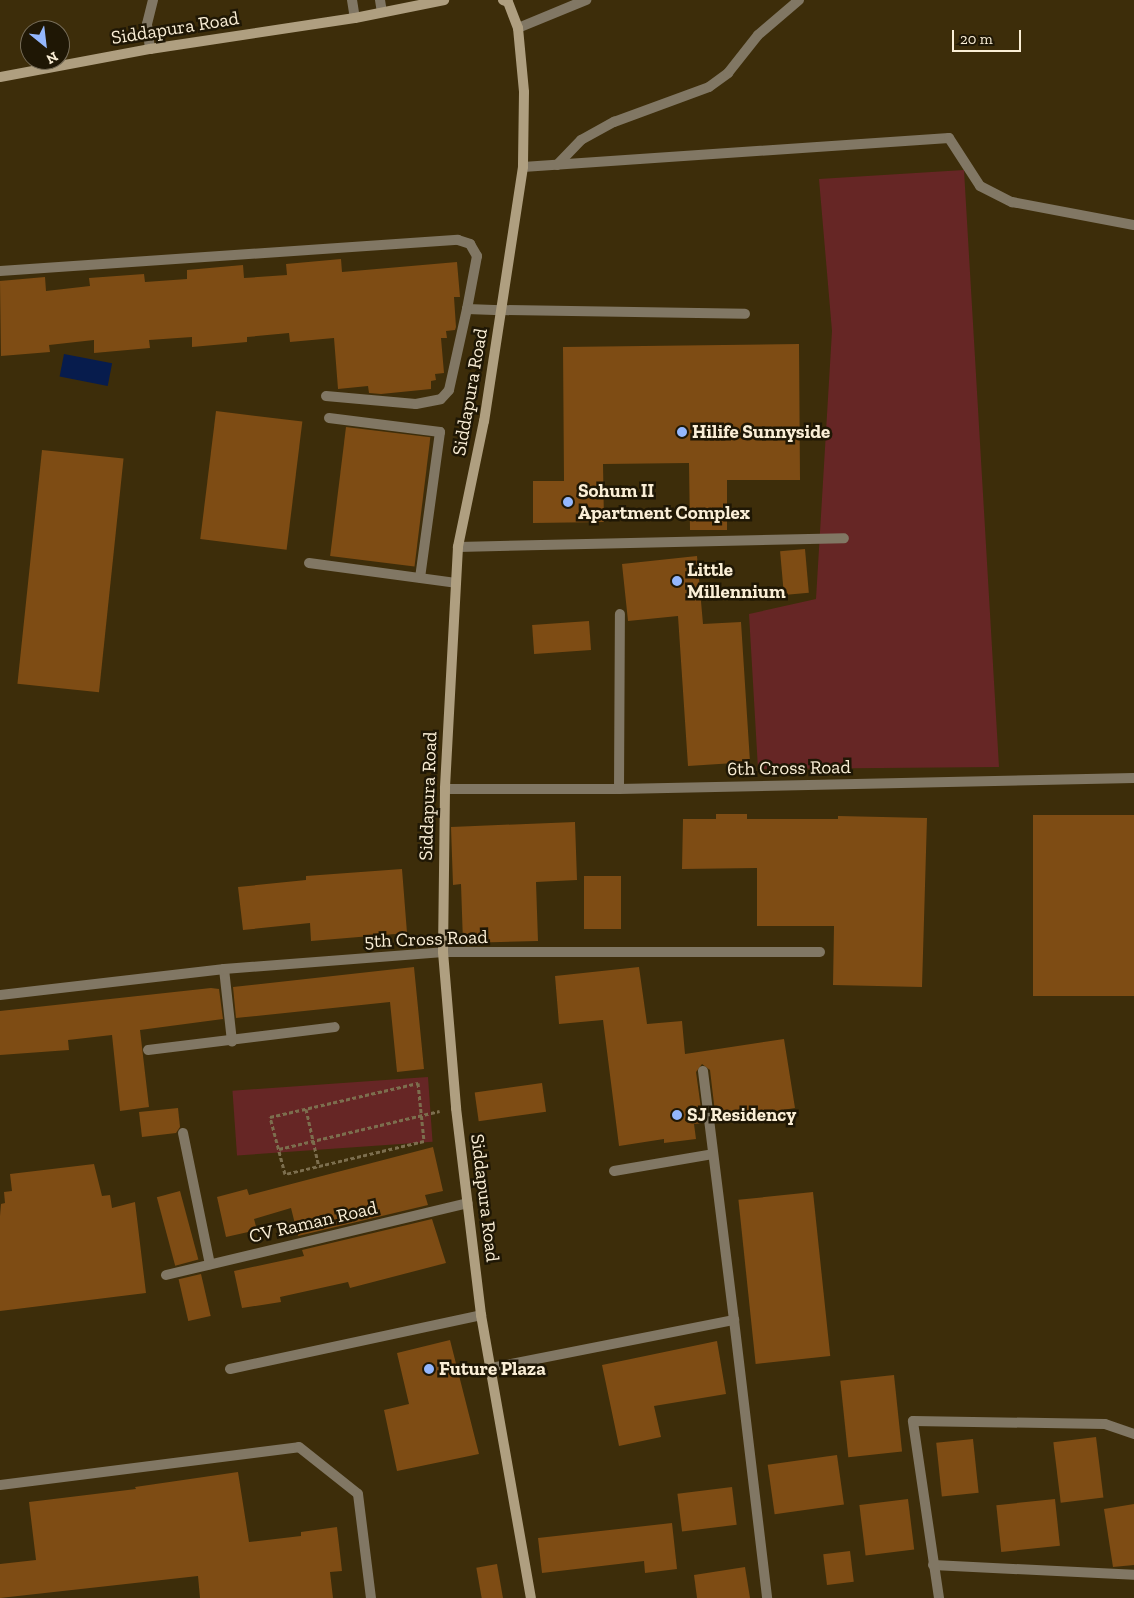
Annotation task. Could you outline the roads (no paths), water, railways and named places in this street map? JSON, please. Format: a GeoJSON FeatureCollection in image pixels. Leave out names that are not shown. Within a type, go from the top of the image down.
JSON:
{"type":"FeatureCollection","features":[{"type":"Feature","properties":{"kind":"street"},"geometry":{"type":"LineString","coordinates":[[150,49],[147,24],[153,0]]}},
{"type":"Feature","properties":{"kind":"street"},"geometry":{"type":"LineString","coordinates":[[352,0],[355,18]]}},
{"type":"Feature","properties":{"kind":"street"},"geometry":{"type":"LineString","coordinates":[[380,0],[382,12]]}},
{"type":"Feature","properties":{"kind":"street","name":"Siddapura Road"},"geometry":{"type":"LineString","coordinates":[[0,77],[150,49],[355,18],[444,0]]}},
{"type":"Feature","properties":{"kind":"street"},"geometry":{"type":"LineString","coordinates":[[518,28],[586,0]]}},
{"type":"Feature","properties":{"kind":"street"},"geometry":{"type":"LineString","coordinates":[[557,164],[581,140],[614,122],[709,87],[728,72],[758,35],[800,0]]}},
{"type":"Feature","properties":{"kind":"street","name":"Siddapura Road"},"geometry":{"type":"LineString","coordinates":[[507,1],[518,28],[524,92],[523,166],[484,421],[458,547],[444,788],[443,952],[456,1108],[481,1315],[531,1598]]}},
{"type":"Feature","properties":{"kind":"street"},"geometry":{"type":"LineString","coordinates":[[523,166],[949,138],[980,186],[1012,202],[1134,225]]}},
{"type":"Feature","properties":{"kind":"street"},"geometry":{"type":"LineString","coordinates":[[0,271],[458,240],[470,244],[477,256],[468,309],[448,390],[442,398],[416,404],[326,396]]}},
{"type":"Feature","properties":{"kind":"street"},"geometry":{"type":"LineString","coordinates":[[468,309],[745,314]]}},
{"type":"Feature","properties":{"kind":"street"},"geometry":{"type":"LineString","coordinates":[[329,418],[440,432],[420,578]]}},
{"type":"Feature","properties":{"kind":"street"},"geometry":{"type":"LineString","coordinates":[[458,547],[844,538]]}},
{"type":"Feature","properties":{"kind":"street"},"geometry":{"type":"LineString","coordinates":[[309,563],[456,583]]}},
{"type":"Feature","properties":{"kind":"street"},"geometry":{"type":"LineString","coordinates":[[620,614],[620,789]]}},
{"type":"Feature","properties":{"kind":"street","name":"6th Cross Road"},"geometry":{"type":"LineString","coordinates":[[444,788],[620,789],[1134,778]]}},
{"type":"Feature","properties":{"kind":"street","name":"5th Cross Road"},"geometry":{"type":"LineString","coordinates":[[0,995],[224,970],[443,952],[820,952]]}},
{"type":"Feature","properties":{"kind":"street"},"geometry":{"type":"LineString","coordinates":[[224,970],[232,1042]]}},
{"type":"Feature","properties":{"kind":"street"},"geometry":{"type":"LineString","coordinates":[[148,1050],[232,1042],[334,1027]]}},
{"type":"Feature","properties":{"kind":"street"},"geometry":{"type":"LineString","coordinates":[[703,1071],[767,1598]]}},
{"type":"Feature","properties":{"kind":"street"},"geometry":{"type":"LineString","coordinates":[[183,1133],[210,1264]]}},
{"type":"Feature","properties":{"kind":"street"},"geometry":{"type":"LineString","coordinates":[[614,1172],[713,1154]]}},
{"type":"Feature","properties":{"kind":"street","name":"CV Raman Road"},"geometry":{"type":"LineString","coordinates":[[166,1275],[468,1203]]}},
{"type":"Feature","properties":{"kind":"street"},"geometry":{"type":"LineString","coordinates":[[230,1369],[481,1315]]}},
{"type":"Feature","properties":{"kind":"street"},"geometry":{"type":"LineString","coordinates":[[491,1368],[734,1320]]}},
{"type":"Feature","properties":{"kind":"street"},"geometry":{"type":"LineString","coordinates":[[939,1598],[913,1421],[1106,1424],[1134,1434]]}},
{"type":"Feature","properties":{"kind":"street"},"geometry":{"type":"LineString","coordinates":[[0,1485],[299,1447],[358,1494],[371,1598]]}},
{"type":"Feature","properties":{"kind":"street"},"geometry":{"type":"LineString","coordinates":[[933,1565],[1134,1575]]}},
{"type":"Feature","properties":{"kind":"water"},"geometry":{"type":"Polygon","coordinates":[[[64,354],[112,363],[108,386],[60,377],[64,354]]]}},
{"type":"Feature","properties":{"kind":"place","name":"Hilife Sunnyside"},"geometry":{"type":"Point","coordinates":[682,432]}},
{"type":"Feature","properties":{"kind":"place","name":"Sohum II Apartment Complex"},"geometry":{"type":"Point","coordinates":[568,502]}},
{"type":"Feature","properties":{"kind":"place","name":"Little Millennium"},"geometry":{"type":"Point","coordinates":[677,581]}},
{"type":"Feature","properties":{"kind":"place","name":"SJ Residency"},"geometry":{"type":"Point","coordinates":[677,1115]}},
{"type":"Feature","properties":{"kind":"place","name":"Future Plaza"},"geometry":{"type":"Point","coordinates":[429,1369]}}]}
